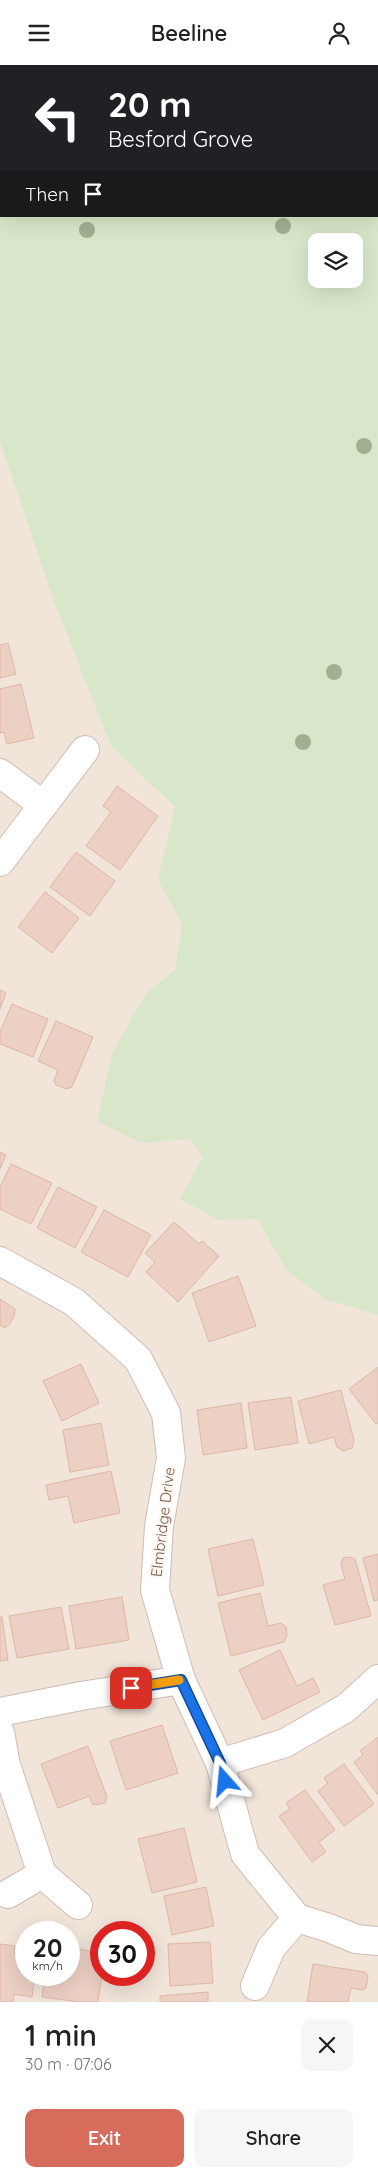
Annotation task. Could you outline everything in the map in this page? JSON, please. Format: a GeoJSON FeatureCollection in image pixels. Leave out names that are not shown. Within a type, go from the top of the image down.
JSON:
{"type":"FeatureCollection","features":[{"type":"Feature","properties":{"kind":"street"},"geometry":{"type":"LineString","coordinates":[[0,862],[85,750]]}},
{"type":"Feature","properties":{"kind":"street"},"geometry":{"type":"LineString","coordinates":[[0,773],[43,805]]}},
{"type":"Feature","properties":{"kind":"street","name":"Elmbridge Drive"},"geometry":{"type":"LineString","coordinates":[[0,1261],[74,1302],[138,1359],[166,1413],[171,1459],[159,1526],[154,1590],[181,1680],[220,1763],[245,1854],[297,1918]]}},
{"type":"Feature","properties":{"kind":"street"},"geometry":{"type":"LineString","coordinates":[[220,1763],[285,1743],[346,1708],[378,1679]]}},
{"type":"Feature","properties":{"kind":"street"},"geometry":{"type":"LineString","coordinates":[[0,1713],[81,1696],[181,1680]]}},
{"type":"Feature","properties":{"kind":"street"},"geometry":{"type":"LineString","coordinates":[[0,1732],[6,1765],[42,1874],[78,1905]]}},
{"type":"Feature","properties":{"kind":"street"},"geometry":{"type":"LineString","coordinates":[[8,1894],[42,1874]]}},
{"type":"Feature","properties":{"kind":"street"},"geometry":{"type":"LineString","coordinates":[[255,1987],[271,1948],[297,1918],[356,1939],[378,1941]]}},
{"type":"Feature","properties":{"kind":"shaded area"},"geometry":{"type":"Polygon","coordinates":[[[0,238],[378,1210],[378,2002],[0,2002],[0,238]]]}},
{"type":"Feature","properties":{"kind":"green space"},"geometry":{"type":"Polygon","coordinates":[[[0,217],[378,217],[378,1315],[325,1299],[286,1270],[258,1219],[219,1220],[180,1199],[203,1157],[190,1139],[141,1143],[97,1121],[113,1051],[146,994],[175,970],[182,924],[158,880],[175,807],[111,746],[55,604],[0,442],[0,217]]]}},
{"type":"Feature","properties":{"kind":"building"},"geometry":{"type":"Polygon","coordinates":[[[8,643],[16,674],[0,678],[0,645],[8,643]]]}},
{"type":"Feature","properties":{"kind":"building"},"geometry":{"type":"Polygon","coordinates":[[[21,684],[34,738],[7,744],[4,732],[0,733],[0,689],[21,684]]]}},
{"type":"Feature","properties":{"kind":"building"},"geometry":{"type":"Polygon","coordinates":[[[117,786],[158,816],[120,870],[86,846],[111,812],[103,806],[117,786]]]}},
{"type":"Feature","properties":{"kind":"building"},"geometry":{"type":"Polygon","coordinates":[[[76,852],[115,881],[90,916],[50,887],[76,852]]]}},
{"type":"Feature","properties":{"kind":"building"},"geometry":{"type":"Polygon","coordinates":[[[45,892],[79,918],[52,953],[18,927],[45,892]]]}},
{"type":"Feature","properties":{"kind":"building"},"geometry":{"type":"Polygon","coordinates":[[[0,990],[6,993],[0,1009],[0,990]]]}},
{"type":"Feature","properties":{"kind":"building"},"geometry":{"type":"Polygon","coordinates":[[[12,1004],[48,1019],[33,1057],[0,1044],[0,1032],[12,1004]]]}},
{"type":"Feature","properties":{"kind":"building"},"geometry":{"type":"Polygon","coordinates":[[[56,1021],[93,1037],[72,1087],[66,1089],[56,1085],[54,1081],[58,1070],[38,1061],[56,1021]]]}},
{"type":"Feature","properties":{"kind":"building"},"geometry":{"type":"Polygon","coordinates":[[[0,1152],[6,1155],[0,1169],[0,1152]]]}},
{"type":"Feature","properties":{"kind":"building"},"geometry":{"type":"Polygon","coordinates":[[[11,1164],[52,1183],[31,1224],[0,1209],[0,1187],[11,1164]]]}},
{"type":"Feature","properties":{"kind":"building"},"geometry":{"type":"Polygon","coordinates":[[[58,1187],[97,1207],[75,1248],[37,1228],[58,1187]]]}},
{"type":"Feature","properties":{"kind":"building"},"geometry":{"type":"Polygon","coordinates":[[[104,1210],[151,1235],[128,1277],[81,1252],[104,1210]]]}},
{"type":"Feature","properties":{"kind":"building"},"geometry":{"type":"Polygon","coordinates":[[[174,1222],[199,1244],[202,1241],[219,1256],[178,1302],[146,1272],[155,1262],[145,1253],[174,1222]]]}},
{"type":"Feature","properties":{"kind":"building"},"geometry":{"type":"Polygon","coordinates":[[[238,1276],[256,1326],[209,1342],[192,1293],[238,1276]]]}},
{"type":"Feature","properties":{"kind":"building"},"geometry":{"type":"Polygon","coordinates":[[[0,1299],[15,1309],[14,1316],[9,1325],[4,1328],[0,1325],[0,1299]]]}},
{"type":"Feature","properties":{"kind":"building"},"geometry":{"type":"Polygon","coordinates":[[[81,1364],[99,1403],[62,1421],[43,1381],[81,1364]]]}},
{"type":"Feature","properties":{"kind":"building"},"geometry":{"type":"Polygon","coordinates":[[[378,1367],[378,1423],[376,1424],[349,1389],[378,1367]]]}},
{"type":"Feature","properties":{"kind":"building"},"geometry":{"type":"Polygon","coordinates":[[[341,1390],[354,1441],[352,1448],[343,1451],[337,1447],[334,1437],[309,1444],[298,1401],[341,1390]]]}},
{"type":"Feature","properties":{"kind":"building"},"geometry":{"type":"Polygon","coordinates":[[[291,1397],[298,1443],[255,1450],[248,1403],[291,1397]]]}},
{"type":"Feature","properties":{"kind":"building"},"geometry":{"type":"Polygon","coordinates":[[[241,1403],[247,1448],[203,1455],[197,1410],[241,1403]]]}},
{"type":"Feature","properties":{"kind":"building"},"geometry":{"type":"Polygon","coordinates":[[[101,1423],[109,1465],[70,1472],[63,1430],[101,1423]]]}},
{"type":"Feature","properties":{"kind":"building"},"geometry":{"type":"Polygon","coordinates":[[[111,1471],[120,1513],[74,1523],[68,1496],[49,1500],[46,1485],[111,1471]]]}},
{"type":"Feature","properties":{"kind":"building"},"geometry":{"type":"Polygon","coordinates":[[[253,1539],[264,1585],[218,1596],[208,1549],[253,1539]]]}},
{"type":"Feature","properties":{"kind":"building"},"geometry":{"type":"Polygon","coordinates":[[[378,1554],[378,1600],[374,1601],[363,1558],[378,1554]]]}},
{"type":"Feature","properties":{"kind":"building"},"geometry":{"type":"Polygon","coordinates":[[[350,1557],[355,1559],[371,1616],[335,1625],[323,1585],[345,1579],[341,1564],[343,1558],[350,1557]]]}},
{"type":"Feature","properties":{"kind":"building"},"geometry":{"type":"Polygon","coordinates":[[[260,1593],[268,1626],[281,1623],[286,1627],[287,1635],[284,1642],[231,1656],[218,1603],[260,1593]]]}},
{"type":"Feature","properties":{"kind":"building"},"geometry":{"type":"Polygon","coordinates":[[[122,1597],[129,1640],[76,1649],[69,1606],[122,1597]]]}},
{"type":"Feature","properties":{"kind":"building"},"geometry":{"type":"Polygon","coordinates":[[[61,1607],[69,1649],[17,1658],[9,1616],[61,1607]]]}},
{"type":"Feature","properties":{"kind":"building"},"geometry":{"type":"Polygon","coordinates":[[[0,1617],[2,1617],[8,1660],[0,1661],[0,1617]]]}},
{"type":"Feature","properties":{"kind":"building"},"geometry":{"type":"Polygon","coordinates":[[[280,1650],[297,1686],[313,1678],[320,1692],[263,1720],[239,1670],[280,1650]]]}},
{"type":"Feature","properties":{"kind":"building"},"geometry":{"type":"Polygon","coordinates":[[[162,1725],[178,1773],[126,1790],[110,1741],[162,1725]]]}},
{"type":"Feature","properties":{"kind":"building"},"geometry":{"type":"Polygon","coordinates":[[[378,1737],[378,1795],[354,1762],[363,1755],[360,1751],[378,1737]]]}},
{"type":"Feature","properties":{"kind":"building"},"geometry":{"type":"Polygon","coordinates":[[[88,1746],[107,1797],[105,1803],[93,1805],[89,1796],[58,1808],[41,1764],[88,1746]]]}},
{"type":"Feature","properties":{"kind":"building"},"geometry":{"type":"Polygon","coordinates":[[[344,1764],[374,1804],[344,1826],[318,1791],[328,1783],[324,1778],[344,1764]]]}},
{"type":"Feature","properties":{"kind":"building"},"geometry":{"type":"Polygon","coordinates":[[[305,1790],[335,1830],[319,1842],[326,1852],[312,1862],[279,1816],[290,1809],[286,1803],[305,1790]]]}},
{"type":"Feature","properties":{"kind":"building"},"geometry":{"type":"Polygon","coordinates":[[[184,1828],[197,1882],[152,1893],[138,1839],[184,1828]]]}},
{"type":"Feature","properties":{"kind":"building"},"geometry":{"type":"Polygon","coordinates":[[[206,1887],[214,1926],[172,1935],[164,1896],[206,1887]]]}},
{"type":"Feature","properties":{"kind":"building"},"geometry":{"type":"Polygon","coordinates":[[[210,1942],[213,1983],[170,1986],[168,1944],[210,1942]]]}},
{"type":"Feature","properties":{"kind":"building"},"geometry":{"type":"Polygon","coordinates":[[[0,1944],[15,1946],[15,1986],[34,1986],[32,1997],[14,1994],[13,2002],[0,2002],[0,1944]]]}},
{"type":"Feature","properties":{"kind":"building"},"geometry":{"type":"Polygon","coordinates":[[[80,1949],[90,1951],[90,1986],[100,1986],[98,2002],[80,2002],[42,1997],[44,1986],[80,1986],[80,1949]]]}},
{"type":"Feature","properties":{"kind":"building"},"geometry":{"type":"Polygon","coordinates":[[[313,1964],[365,1972],[368,1976],[366,1988],[363,1990],[351,1988],[348,2002],[307,2002],[313,1964]]]}},
{"type":"Feature","properties":{"kind":"building"},"geometry":{"type":"Polygon","coordinates":[[[208,1992],[208,2002],[160,2002],[160,1996],[208,1992]]]}},
{"type":"Feature","properties":{"kind":"slow traffic"},"geometry":{"type":"LineString","coordinates":[[147,1685],[179,1680]]}},
{"type":"Feature","properties":{"kind":"route"},"geometry":{"type":"LineString","coordinates":[[131,1688],[181,1680],[220,1763],[225,1781]]}}]}
